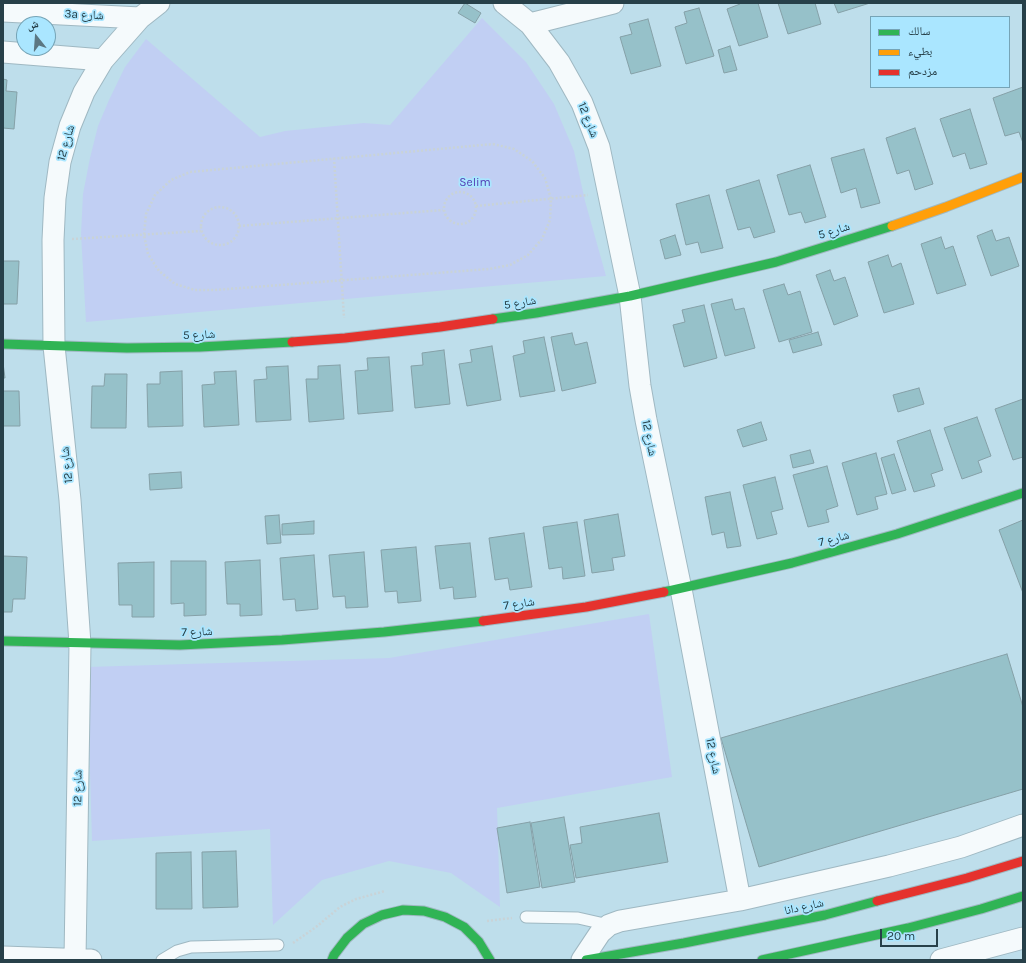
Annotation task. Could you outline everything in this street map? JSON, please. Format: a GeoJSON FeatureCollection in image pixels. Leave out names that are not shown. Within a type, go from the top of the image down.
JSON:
{"type":"FeatureCollection","features":[{"type":"Feature","properties":{"kind":"street","name":"شارع 12"},"geometry":{"type":"LineString","coordinates":[[83,960],[80,644],[70,500],[54,346],[53,240],[55,198],[60,162],[68,133],[84,92],[103,60],[140,18],[159,3]]}},
{"type":"Feature","properties":{"kind":"street","name":"شارع 12"},"geometry":{"type":"LineString","coordinates":[[504,3],[530,24],[559,62],[582,103],[599,147],[630,296],[640,386],[645,413],[681,589],[740,900]]}},
{"type":"Feature","properties":{"kind":"street"},"geometry":{"type":"LineString","coordinates":[[530,24],[613,3]]}},
{"type":"Feature","properties":{"kind":"street","name":"3a شارع"},"geometry":{"type":"LineString","coordinates":[[3,11],[140,18]]}},
{"type":"Feature","properties":{"kind":"street"},"geometry":{"type":"LineString","coordinates":[[3,52],[103,60]]}},
{"type":"Feature","properties":{"kind":"street","name":"شارع 5"},"geometry":{"type":"LineString","coordinates":[[3,344],[127,348],[200,348],[345,338],[514,317],[630,296],[768,264],[862,236],[1023,178]]}},
{"type":"Feature","properties":{"kind":"street","name":"شارع 7"},"geometry":{"type":"LineString","coordinates":[[3,641],[80,644],[180,645],[282,640],[384,632],[485,621],[586,607],[681,589],[792,563],[897,534],[1023,493]]}},
{"type":"Feature","properties":{"kind":"street"},"geometry":{"type":"LineString","coordinates":[[582,960],[600,933],[610,925],[620,921],[740,900],[889,866],[961,847],[1023,825]]}},
{"type":"Feature","properties":{"kind":"street","name":"شارع دانا"},"geometry":{"type":"LineString","coordinates":[[586,960],[700,940],[825,915],[946,884],[1023,861]]}},
{"type":"Feature","properties":{"kind":"street"},"geometry":{"type":"LineString","coordinates":[[763,960],[908,928],[1023,896]]}},
{"type":"Feature","properties":{"kind":"street"},"geometry":{"type":"LineString","coordinates":[[332,960],[347,938],[363,924],[382,915],[403,910],[424,911],[445,917],[464,927],[479,942],[491,960]]}},
{"type":"Feature","properties":{"kind":"street"},"geometry":{"type":"LineString","coordinates":[[941,960],[1023,938]]}},
{"type":"Feature","properties":{"kind":"street"},"geometry":{"type":"LineString","coordinates":[[3,957],[83,960]]}},
{"type":"Feature","properties":{"kind":"lane"},"geometry":{"type":"LineString","coordinates":[[526,917],[578,918],[610,925]]}},
{"type":"Feature","properties":{"kind":"lane"},"geometry":{"type":"LineString","coordinates":[[162,960],[176,951],[191,947],[278,945]]}},
{"type":"Feature","properties":{"kind":"path"},"geometry":{"type":"LineString","coordinates":[[493,144],[514,149],[532,161],[545,178],[551,199],[550,220],[542,239],[528,255],[510,265],[489,269],[215,290],[195,290],[175,284],[159,271],[148,254],[144,235],[146,214],[155,194],[171,180],[190,172],[334,158],[493,144]]}},
{"type":"Feature","properties":{"kind":"path"},"geometry":{"type":"LineString","coordinates":[[334,158],[345,338]]}},
{"type":"Feature","properties":{"kind":"path"},"geometry":{"type":"LineString","coordinates":[[458,192],[466,193],[473,198],[476,206],[475,214],[470,221],[462,225],[453,223],[446,218],[443,210],[444,202],[450,195],[458,192]]}},
{"type":"Feature","properties":{"kind":"path"},"geometry":{"type":"LineString","coordinates":[[476,206],[609,193]]}},
{"type":"Feature","properties":{"kind":"path"},"geometry":{"type":"LineString","coordinates":[[218,207],[226,207],[238,218],[239,226],[236,237],[228,244],[216,246],[206,241],[201,231],[200,223],[204,215],[210,210],[218,207]]}},
{"type":"Feature","properties":{"kind":"path"},"geometry":{"type":"LineString","coordinates":[[239,226],[443,210]]}},
{"type":"Feature","properties":{"kind":"path"},"geometry":{"type":"LineString","coordinates":[[53,240],[201,231]]}},
{"type":"Feature","properties":{"kind":"green space","name":"Selim"},"geometry":{"type":"Polygon","coordinates":[[[482,18],[526,62],[554,104],[574,151],[585,201],[606,276],[86,322],[81,234],[83,194],[90,158],[98,126],[109,100],[125,67],[146,39],[260,137],[285,131],[364,123],[390,125],[482,18]]]}},
{"type":"Feature","properties":{"kind":"green space"},"geometry":{"type":"Polygon","coordinates":[[[649,614],[672,777],[497,808],[500,907],[451,873],[389,861],[322,880],[273,925],[270,829],[92,841],[87,667],[389,658],[649,614]]]}},
{"type":"Feature","properties":{"kind":"building"},"geometry":{"type":"Polygon","coordinates":[[[465,3],[481,13],[475,23],[458,13],[465,3]]]}},
{"type":"Feature","properties":{"kind":"building"},"geometry":{"type":"Polygon","coordinates":[[[740,3],[758,3],[768,37],[739,46],[727,9],[740,3]]]}},
{"type":"Feature","properties":{"kind":"building"},"geometry":{"type":"Polygon","coordinates":[[[778,3],[815,3],[821,24],[788,34],[778,3]]]}},
{"type":"Feature","properties":{"kind":"building"},"geometry":{"type":"Polygon","coordinates":[[[834,3],[870,3],[838,13],[834,3]]]}},
{"type":"Feature","properties":{"kind":"building"},"geometry":{"type":"Polygon","coordinates":[[[699,8],[714,56],[686,64],[675,27],[687,23],[684,12],[699,8]]]}},
{"type":"Feature","properties":{"kind":"building"},"geometry":{"type":"Polygon","coordinates":[[[648,19],[661,66],[631,74],[620,37],[632,34],[629,24],[648,19]]]}},
{"type":"Feature","properties":{"kind":"building"},"geometry":{"type":"Polygon","coordinates":[[[730,46],[737,70],[724,73],[718,50],[730,46]]]}},
{"type":"Feature","properties":{"kind":"building"},"geometry":{"type":"Polygon","coordinates":[[[3,79],[7,80],[6,91],[17,92],[14,129],[3,128],[3,79]]]}},
{"type":"Feature","properties":{"kind":"building"},"geometry":{"type":"Polygon","coordinates":[[[1023,87],[1023,143],[1019,132],[1005,136],[993,98],[1023,87]]]}},
{"type":"Feature","properties":{"kind":"building"},"geometry":{"type":"Polygon","coordinates":[[[970,109],[987,164],[970,169],[965,153],[953,157],[940,119],[970,109]]]}},
{"type":"Feature","properties":{"kind":"building"},"geometry":{"type":"Polygon","coordinates":[[[915,128],[933,184],[915,190],[909,170],[897,174],[886,138],[915,128]]]}},
{"type":"Feature","properties":{"kind":"building"},"geometry":{"type":"Polygon","coordinates":[[[864,149],[880,203],[861,208],[856,188],[841,193],[831,158],[864,149]]]}},
{"type":"Feature","properties":{"kind":"building"},"geometry":{"type":"Polygon","coordinates":[[[810,165],[826,217],[805,223],[801,212],[789,215],[777,175],[810,165]]]}},
{"type":"Feature","properties":{"kind":"building"},"geometry":{"type":"Polygon","coordinates":[[[759,180],[775,232],[754,238],[750,227],[738,230],[726,190],[759,180]]]}},
{"type":"Feature","properties":{"kind":"building"},"geometry":{"type":"Polygon","coordinates":[[[709,195],[723,248],[701,253],[698,242],[686,245],[676,204],[709,195]]]}},
{"type":"Feature","properties":{"kind":"building"},"geometry":{"type":"Polygon","coordinates":[[[992,230],[996,241],[1009,237],[1019,266],[991,276],[977,236],[992,230]]]}},
{"type":"Feature","properties":{"kind":"building"},"geometry":{"type":"Polygon","coordinates":[[[675,235],[681,255],[665,259],[660,240],[675,235]]]}},
{"type":"Feature","properties":{"kind":"building"},"geometry":{"type":"Polygon","coordinates":[[[941,237],[945,249],[953,246],[966,285],[937,294],[921,244],[941,237]]]}},
{"type":"Feature","properties":{"kind":"building"},"geometry":{"type":"Polygon","coordinates":[[[888,255],[892,267],[901,263],[914,304],[884,313],[868,262],[888,255]]]}},
{"type":"Feature","properties":{"kind":"building"},"geometry":{"type":"Polygon","coordinates":[[[3,261],[19,261],[17,304],[3,304],[3,261]]]}},
{"type":"Feature","properties":{"kind":"building"},"geometry":{"type":"Polygon","coordinates":[[[830,270],[834,281],[845,277],[858,316],[834,325],[816,275],[830,270]]]}},
{"type":"Feature","properties":{"kind":"building"},"geometry":{"type":"Polygon","coordinates":[[[784,284],[788,295],[800,291],[812,332],[779,342],[763,290],[784,284]]]}},
{"type":"Feature","properties":{"kind":"building"},"geometry":{"type":"Polygon","coordinates":[[[732,299],[735,310],[744,308],[755,348],[725,356],[711,304],[732,299]]]}},
{"type":"Feature","properties":{"kind":"building"},"geometry":{"type":"Polygon","coordinates":[[[704,305],[717,358],[684,367],[673,325],[685,322],[682,310],[704,305]]]}},
{"type":"Feature","properties":{"kind":"building"},"geometry":{"type":"Polygon","coordinates":[[[818,332],[822,345],[793,353],[789,340],[818,332]]]}},
{"type":"Feature","properties":{"kind":"building"},"geometry":{"type":"Polygon","coordinates":[[[572,333],[575,345],[587,342],[596,383],[562,391],[551,337],[572,333]]]}},
{"type":"Feature","properties":{"kind":"building"},"geometry":{"type":"Polygon","coordinates":[[[544,337],[555,391],[520,397],[513,356],[525,353],[523,341],[544,337]]]}},
{"type":"Feature","properties":{"kind":"building"},"geometry":{"type":"Polygon","coordinates":[[[492,346],[501,400],[467,406],[459,364],[472,362],[470,350],[492,346]]]}},
{"type":"Feature","properties":{"kind":"building"},"geometry":{"type":"Polygon","coordinates":[[[444,350],[450,404],[415,408],[411,366],[423,365],[422,353],[444,350]]]}},
{"type":"Feature","properties":{"kind":"building"},"geometry":{"type":"Polygon","coordinates":[[[389,357],[393,411],[358,414],[355,371],[368,370],[367,358],[389,357]]]}},
{"type":"Feature","properties":{"kind":"building"},"geometry":{"type":"Polygon","coordinates":[[[3,363],[5,378],[3,378],[3,363]]]}},
{"type":"Feature","properties":{"kind":"building"},"geometry":{"type":"Polygon","coordinates":[[[340,365],[344,419],[309,422],[306,379],[318,379],[318,366],[340,365]]]}},
{"type":"Feature","properties":{"kind":"building"},"geometry":{"type":"Polygon","coordinates":[[[288,366],[291,420],[256,422],[254,380],[267,379],[266,367],[288,366]]]}},
{"type":"Feature","properties":{"kind":"building"},"geometry":{"type":"Polygon","coordinates":[[[182,371],[183,426],[148,427],[147,384],[160,384],[160,372],[182,371]]]}},
{"type":"Feature","properties":{"kind":"building"},"geometry":{"type":"Polygon","coordinates":[[[236,371],[239,425],[204,427],[202,385],[215,384],[214,372],[236,371]]]}},
{"type":"Feature","properties":{"kind":"building"},"geometry":{"type":"Polygon","coordinates":[[[105,374],[127,374],[126,428],[91,428],[92,386],[104,386],[105,374]]]}},
{"type":"Feature","properties":{"kind":"building"},"geometry":{"type":"Polygon","coordinates":[[[919,388],[924,404],[898,412],[893,395],[919,388]]]}},
{"type":"Feature","properties":{"kind":"building"},"geometry":{"type":"Polygon","coordinates":[[[3,391],[19,391],[20,426],[3,426],[3,391]]]}},
{"type":"Feature","properties":{"kind":"building"},"geometry":{"type":"Polygon","coordinates":[[[1023,399],[1023,457],[1013,460],[995,409],[1023,399]]]}},
{"type":"Feature","properties":{"kind":"building"},"geometry":{"type":"Polygon","coordinates":[[[977,417],[991,456],[978,461],[982,472],[962,479],[944,428],[977,417]]]}},
{"type":"Feature","properties":{"kind":"building"},"geometry":{"type":"Polygon","coordinates":[[[761,422],[767,440],[743,447],[737,430],[761,422]]]}},
{"type":"Feature","properties":{"kind":"building"},"geometry":{"type":"Polygon","coordinates":[[[930,430],[943,470],[931,474],[935,486],[914,492],[897,441],[930,430]]]}},
{"type":"Feature","properties":{"kind":"building"},"geometry":{"type":"Polygon","coordinates":[[[810,450],[814,463],[793,468],[790,455],[810,450]]]}},
{"type":"Feature","properties":{"kind":"building"},"geometry":{"type":"Polygon","coordinates":[[[876,453],[887,494],[875,497],[878,509],[857,515],[842,463],[876,453]]]}},
{"type":"Feature","properties":{"kind":"building"},"geometry":{"type":"Polygon","coordinates":[[[894,454],[906,490],[892,494],[881,458],[894,454]]]}},
{"type":"Feature","properties":{"kind":"building"},"geometry":{"type":"Polygon","coordinates":[[[827,466],[838,506],[826,510],[829,522],[808,527],[793,475],[827,466]]]}},
{"type":"Feature","properties":{"kind":"building"},"geometry":{"type":"Polygon","coordinates":[[[181,472],[182,488],[150,490],[149,474],[181,472]]]}},
{"type":"Feature","properties":{"kind":"building"},"geometry":{"type":"Polygon","coordinates":[[[775,477],[783,509],[771,512],[777,534],[757,539],[743,485],[775,477]]]}},
{"type":"Feature","properties":{"kind":"building"},"geometry":{"type":"Polygon","coordinates":[[[730,492],[741,546],[727,548],[724,532],[712,535],[705,497],[730,492]]]}},
{"type":"Feature","properties":{"kind":"building"},"geometry":{"type":"Polygon","coordinates":[[[618,514],[625,556],[612,558],[614,570],[592,573],[584,520],[618,514]]]}},
{"type":"Feature","properties":{"kind":"building"},"geometry":{"type":"Polygon","coordinates":[[[279,515],[281,543],[267,544],[265,516],[279,515]]]}},
{"type":"Feature","properties":{"kind":"building"},"geometry":{"type":"Polygon","coordinates":[[[1023,520],[1023,593],[999,530],[1023,520]]]}},
{"type":"Feature","properties":{"kind":"building"},"geometry":{"type":"Polygon","coordinates":[[[314,521],[314,534],[282,535],[282,524],[314,521]]]}},
{"type":"Feature","properties":{"kind":"building"},"geometry":{"type":"Polygon","coordinates":[[[577,522],[585,576],[563,579],[562,567],[549,569],[543,527],[577,522]]]}},
{"type":"Feature","properties":{"kind":"building"},"geometry":{"type":"Polygon","coordinates":[[[524,533],[532,587],[510,590],[508,578],[495,580],[489,538],[524,533]]]}},
{"type":"Feature","properties":{"kind":"building"},"geometry":{"type":"Polygon","coordinates":[[[470,543],[476,597],[454,599],[453,587],[440,589],[435,546],[470,543]]]}},
{"type":"Feature","properties":{"kind":"building"},"geometry":{"type":"Polygon","coordinates":[[[416,547],[421,601],[398,603],[397,591],[385,592],[381,550],[416,547]]]}},
{"type":"Feature","properties":{"kind":"building"},"geometry":{"type":"Polygon","coordinates":[[[364,552],[368,607],[346,608],[345,596],[333,597],[329,555],[364,552]]]}},
{"type":"Feature","properties":{"kind":"building"},"geometry":{"type":"Polygon","coordinates":[[[314,555],[318,609],[296,611],[295,599],[283,600],[280,558],[314,555]]]}},
{"type":"Feature","properties":{"kind":"building"},"geometry":{"type":"Polygon","coordinates":[[[3,556],[27,557],[25,599],[13,599],[12,612],[3,612],[3,556]]]}},
{"type":"Feature","properties":{"kind":"building"},"geometry":{"type":"Polygon","coordinates":[[[260,560],[262,615],[240,616],[240,604],[227,604],[225,562],[260,560]]]}},
{"type":"Feature","properties":{"kind":"building"},"geometry":{"type":"Polygon","coordinates":[[[171,561],[206,561],[206,615],[184,616],[184,603],[171,604],[171,561]]]}},
{"type":"Feature","properties":{"kind":"building"},"geometry":{"type":"Polygon","coordinates":[[[154,562],[154,617],[132,617],[132,605],[119,605],[118,563],[154,562]]]}},
{"type":"Feature","properties":{"kind":"building"},"geometry":{"type":"Polygon","coordinates":[[[1007,654],[1023,707],[1023,789],[759,867],[721,738],[1007,654]]]}},
{"type":"Feature","properties":{"kind":"building"},"geometry":{"type":"Polygon","coordinates":[[[659,813],[668,862],[576,878],[570,845],[582,843],[580,827],[659,813]]]}},
{"type":"Feature","properties":{"kind":"building"},"geometry":{"type":"Polygon","coordinates":[[[564,817],[575,882],[542,888],[531,823],[564,817]]]}},
{"type":"Feature","properties":{"kind":"building"},"geometry":{"type":"Polygon","coordinates":[[[530,822],[540,887],[507,893],[497,828],[530,822]]]}},
{"type":"Feature","properties":{"kind":"building"},"geometry":{"type":"Polygon","coordinates":[[[236,851],[238,907],[203,908],[202,852],[236,851]]]}},
{"type":"Feature","properties":{"kind":"building"},"geometry":{"type":"Polygon","coordinates":[[[191,852],[192,909],[156,909],[156,853],[191,852]]]}},
{"type":"Feature","properties":{"kind":"traffic: fast"},"geometry":{"type":"LineString","coordinates":[[493,319],[536,313],[630,296],[776,262],[892,226]]}},
{"type":"Feature","properties":{"kind":"traffic: fast"},"geometry":{"type":"LineString","coordinates":[[3,344],[127,348],[200,347],[292,342]]}},
{"type":"Feature","properties":{"kind":"traffic: fast"},"geometry":{"type":"LineString","coordinates":[[664,592],[792,563],[897,534],[1023,493]]}},
{"type":"Feature","properties":{"kind":"traffic: fast"},"geometry":{"type":"LineString","coordinates":[[3,641],[180,645],[282,640],[384,632],[483,621]]}},
{"type":"Feature","properties":{"kind":"traffic: fast"},"geometry":{"type":"LineString","coordinates":[[762,960],[908,928],[981,909],[1023,896]]}},
{"type":"Feature","properties":{"kind":"traffic: fast"},"geometry":{"type":"LineString","coordinates":[[586,960],[684,943],[825,915],[877,901]]}},
{"type":"Feature","properties":{"kind":"traffic: fast"},"geometry":{"type":"LineString","coordinates":[[332,960],[347,938],[363,924],[382,915],[403,910],[424,911],[445,917],[464,927],[479,942],[490,960]]}},
{"type":"Feature","properties":{"kind":"traffic: slow"},"geometry":{"type":"LineString","coordinates":[[892,226],[1023,177]]}},
{"type":"Feature","properties":{"kind":"traffic: jam"},"geometry":{"type":"LineString","coordinates":[[292,342],[345,338],[493,319]]}},
{"type":"Feature","properties":{"kind":"traffic: jam"},"geometry":{"type":"LineString","coordinates":[[483,621],[586,607],[664,592]]}},
{"type":"Feature","properties":{"kind":"traffic: jam"},"geometry":{"type":"LineString","coordinates":[[877,901],[967,878],[1023,861]]}}]}
